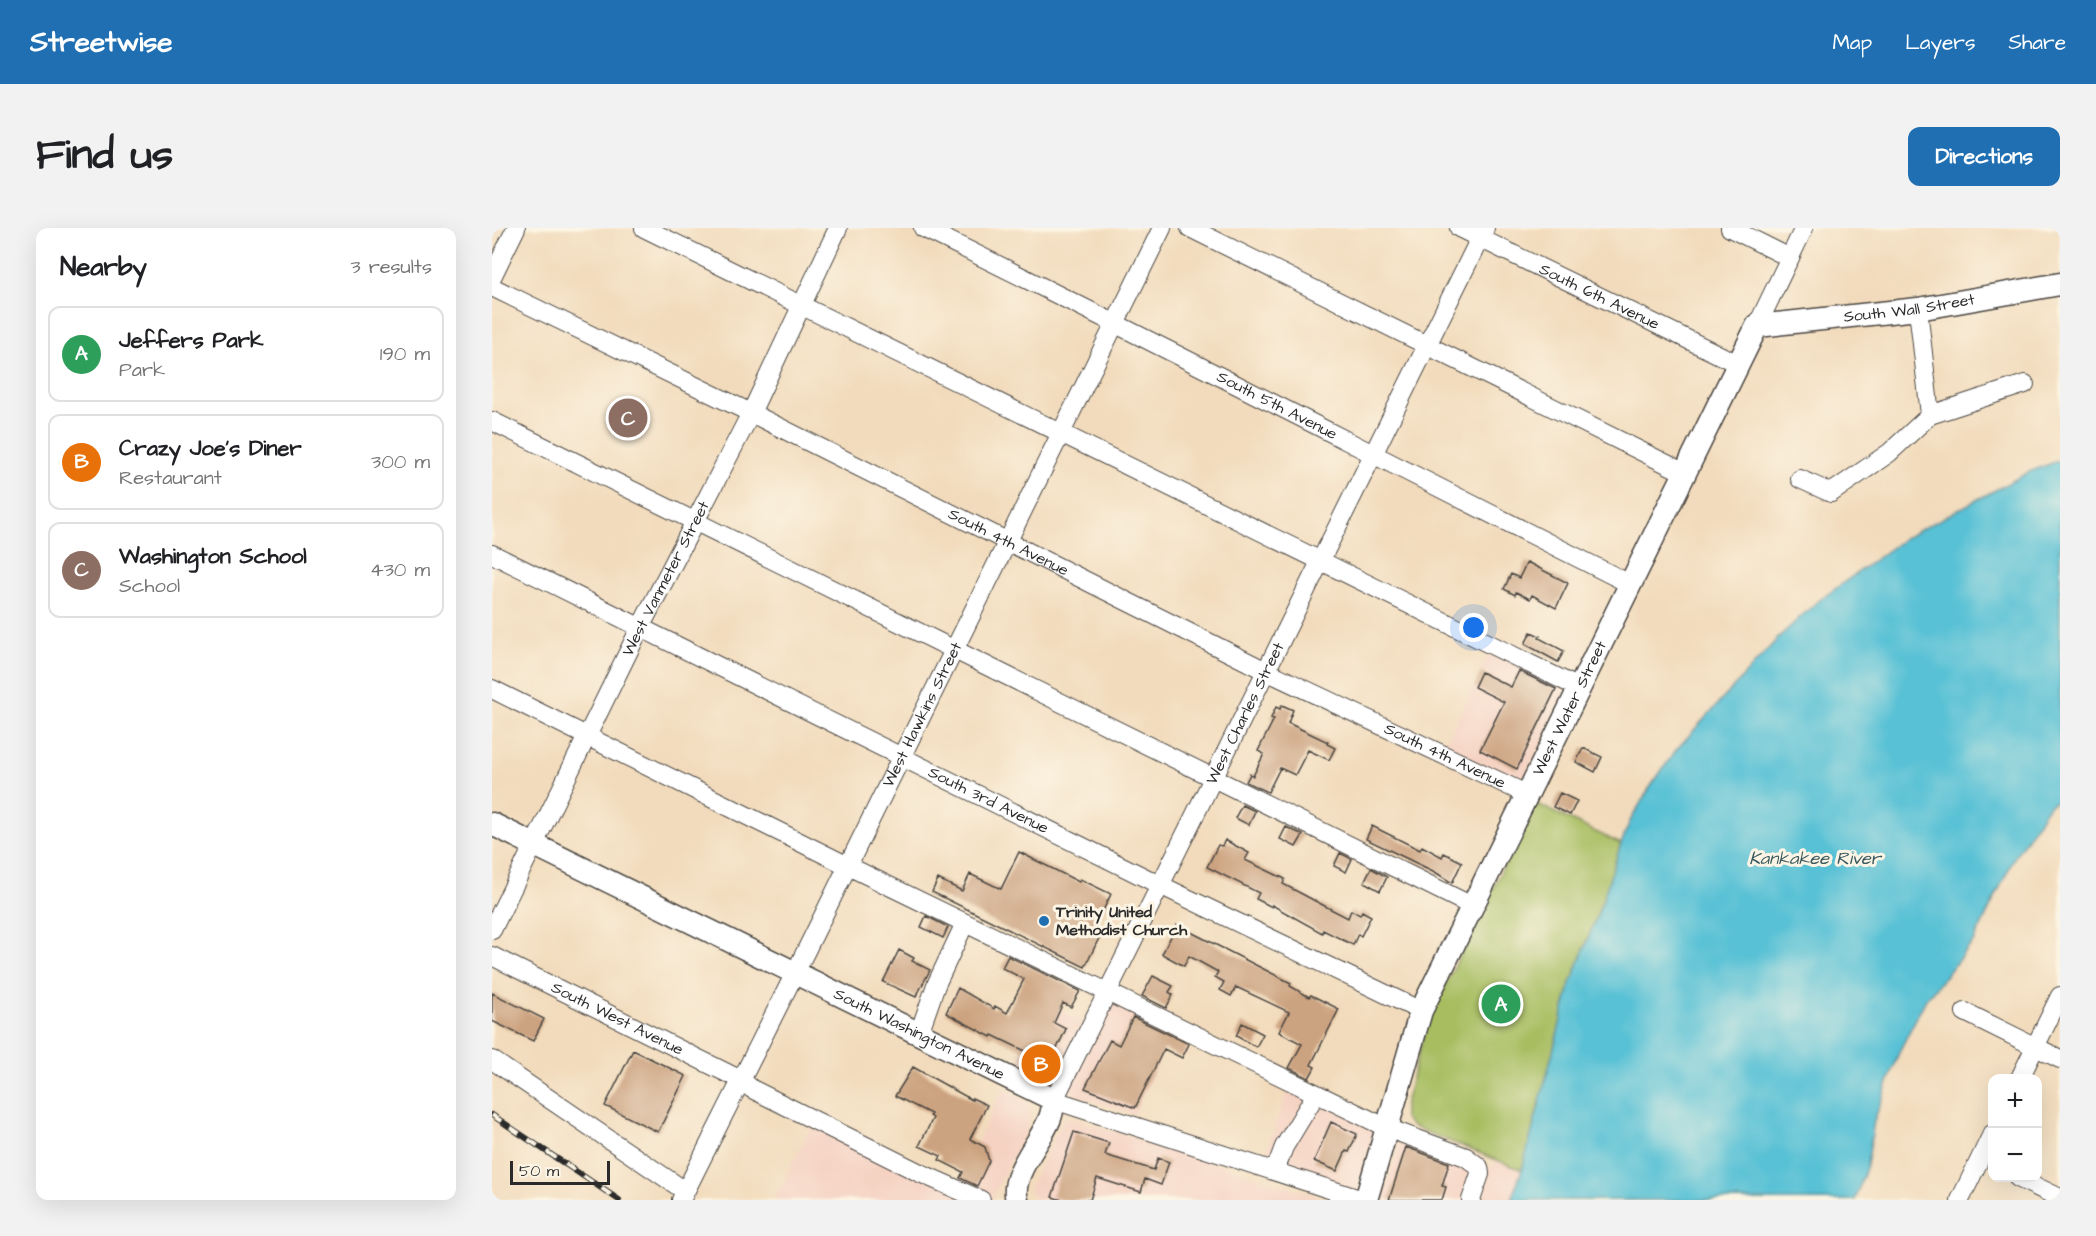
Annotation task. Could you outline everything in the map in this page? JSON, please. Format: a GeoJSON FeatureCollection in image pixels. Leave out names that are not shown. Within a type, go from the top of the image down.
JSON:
{"type":"FeatureCollection","features":[{"type":"Feature","properties":{"kind":"main road","name":"South Wall Street"},"geometry":{"type":"LineString","coordinates":[[1757,326],[1918,309],[2060,284]]}},
{"type":"Feature","properties":{"kind":"main road","name":"West Water Street"},"geometry":{"type":"LineString","coordinates":[[1364,1200],[1421,1011],[1757,326]]}},
{"type":"Feature","properties":{"kind":"main road","name":"South Washington Avenue"},"geometry":{"type":"LineString","coordinates":[[492,824],[1054,1100]]}},
{"type":"Feature","properties":{"kind":"main road","name":"West Charles Street"},"geometry":{"type":"LineString","coordinates":[[1014,1199],[1020,1174],[1050,1118],[1054,1100]]}},
{"type":"Feature","properties":{"kind":"street"},"geometry":{"type":"LineString","coordinates":[[492,277],[516,228]]}},
{"type":"Feature","properties":{"kind":"street"},"geometry":{"type":"LineString","coordinates":[[644,228],[1579,688]]}},
{"type":"Feature","properties":{"kind":"street","name":"West Vanmeter Street"},"geometry":{"type":"LineString","coordinates":[[492,930],[640,628],[751,413],[838,228]]}},
{"type":"Feature","properties":{"kind":"street","name":"South 5th Avenue"},"geometry":{"type":"LineString","coordinates":[[923,228],[1115,322],[1630,584]]}},
{"type":"Feature","properties":{"kind":"street","name":"West Hawkins Street"},"geometry":{"type":"LineString","coordinates":[[683,1195],[955,650],[1161,228]]}},
{"type":"Feature","properties":{"kind":"street"},"geometry":{"type":"LineString","coordinates":[[1190,228],[1684,473]]}},
{"type":"Feature","properties":{"kind":"street","name":"South 6th Avenue"},"geometry":{"type":"LineString","coordinates":[[1459,228],[1482,233],[1738,364]]}},
{"type":"Feature","properties":{"kind":"street"},"geometry":{"type":"LineString","coordinates":[[1730,228],[1790,258]]}},
{"type":"Feature","properties":{"kind":"street","name":"West Water Street"},"geometry":{"type":"LineString","coordinates":[[1757,326],[1804,228]]}},
{"type":"Feature","properties":{"kind":"street","name":"West Charles Street"},"geometry":{"type":"LineString","coordinates":[[1054,1100],[1482,233]]}},
{"type":"Feature","properties":{"kind":"street","name":"South 4th Avenue"},"geometry":{"type":"LineString","coordinates":[[492,287],[751,413],[1266,671],[1526,794]]}},
{"type":"Feature","properties":{"kind":"street"},"geometry":{"type":"LineString","coordinates":[[1918,309],[1930,415]]}},
{"type":"Feature","properties":{"kind":"street"},"geometry":{"type":"LineString","coordinates":[[1800,479],[1831,493],[1889,453],[1930,415],[2025,384]]}},
{"type":"Feature","properties":{"kind":"street"},"geometry":{"type":"LineString","coordinates":[[492,421],[1472,906]]}},
{"type":"Feature","properties":{"kind":"street","name":"South 3rd Avenue"},"geometry":{"type":"LineString","coordinates":[[492,555],[1160,885],[1421,1011]]}},
{"type":"Feature","properties":{"kind":"street"},"geometry":{"type":"LineString","coordinates":[[492,689],[848,866],[1387,1128],[1466,1157],[1479,1167],[1480,1174],[1471,1200]]}},
{"type":"Feature","properties":{"kind":"street"},"geometry":{"type":"LineString","coordinates":[[918,1033],[936,985],[965,923]]}},
{"type":"Feature","properties":{"kind":"street","name":"South West Avenue"},"geometry":{"type":"LineString","coordinates":[[492,956],[741,1080],[752,1089],[908,1167],[981,1200]]}},
{"type":"Feature","properties":{"kind":"street"},"geometry":{"type":"LineString","coordinates":[[2022,1074],[2060,996]]}},
{"type":"Feature","properties":{"kind":"street"},"geometry":{"type":"LineString","coordinates":[[1965,1012],[2060,1059]]}},
{"type":"Feature","properties":{"kind":"street"},"geometry":{"type":"LineString","coordinates":[[492,1060],[683,1195]]}},
{"type":"Feature","properties":{"kind":"street"},"geometry":{"type":"LineString","coordinates":[[1275,1172],[1284,1147],[1317,1094]]}},
{"type":"Feature","properties":{"kind":"street","name":"South Washington Avenue"},"geometry":{"type":"LineString","coordinates":[[1054,1100],[1364,1200]]}},
{"type":"Feature","properties":{"kind":"street"},"geometry":{"type":"LineString","coordinates":[[1960,1200],[1986,1162]]}},
{"type":"Feature","properties":{"kind":"street"},"geometry":{"type":"LineString","coordinates":[[2026,1182],[2060,1198]]}},
{"type":"Feature","properties":{"kind":"shaded area"},"geometry":{"type":"Polygon","coordinates":[[[1496,641],[1574,678],[1522,781],[1518,782],[1443,747],[1496,641]]]}},
{"type":"Feature","properties":{"kind":"shaded area"},"geometry":{"type":"Polygon","coordinates":[[[1116,992],[1178,1021],[1134,1114],[1074,1095],[1070,1091],[1070,1085],[1116,992]]]}},
{"type":"Feature","properties":{"kind":"shaded area"},"geometry":{"type":"Polygon","coordinates":[[[1047,1004],[1083,1022],[1052,1083],[1016,1067],[1047,1004]]]}},
{"type":"Feature","properties":{"kind":"shaded area"},"geometry":{"type":"Polygon","coordinates":[[[1289,1086],[1375,1128],[1359,1188],[1354,1190],[1264,1160],[1289,1086]]]}},
{"type":"Feature","properties":{"kind":"shaded area"},"geometry":{"type":"Polygon","coordinates":[[[1003,1089],[1024,1099],[1033,1109],[1026,1131],[991,1200],[774,1200],[818,1113],[958,1182],[1003,1089]]]}},
{"type":"Feature","properties":{"kind":"shaded area"},"geometry":{"type":"Polygon","coordinates":[[[1068,1117],[1328,1200],[1037,1200],[1029,1191],[1031,1183],[1064,1118],[1068,1117]]]}},
{"type":"Feature","properties":{"kind":"shaded area"},"geometry":{"type":"Polygon","coordinates":[[[1410,1137],[1493,1168],[1496,1160],[1522,1170],[1511,1200],[1382,1200],[1400,1140],[1410,1137]]]}},
{"type":"Feature","properties":{"kind":"green space"},"geometry":{"type":"Polygon","coordinates":[[[1535,803],[1621,844],[1570,986],[1522,1170],[1411,1126],[1404,1118],[1404,1107],[1427,1022],[1535,803]]]}},
{"type":"Feature","properties":{"kind":"water","name":"Kankakee River"},"geometry":{"type":"Polygon","coordinates":[[[2060,460],[2060,799],[2049,805],[2015,856],[1974,941],[1926,999],[1900,1050],[1874,1121],[1867,1165],[1855,1200],[1511,1200],[1522,1170],[1570,986],[1621,844],[1630,821],[1676,750],[1781,635],[1817,602],[1905,538],[2029,472],[2060,460]]]}},
{"type":"Feature","properties":{"kind":"building"},"geometry":{"type":"Polygon","coordinates":[[[1527,562],[1568,583],[1556,608],[1532,595],[1530,599],[1504,589],[1511,574],[1519,578],[1527,562]]]}},
{"type":"Feature","properties":{"kind":"building"},"geometry":{"type":"Polygon","coordinates":[[[1531,632],[1564,651],[1558,662],[1525,644],[1531,632]]]}},
{"type":"Feature","properties":{"kind":"building"},"geometry":{"type":"Polygon","coordinates":[[[1519,671],[1556,689],[1517,769],[1480,750],[1504,702],[1474,687],[1481,672],[1511,687],[1519,671]]]}},
{"type":"Feature","properties":{"kind":"building"},"geometry":{"type":"Polygon","coordinates":[[[1282,705],[1293,710],[1288,723],[1328,742],[1327,744],[1335,748],[1329,760],[1308,750],[1295,775],[1280,768],[1268,792],[1246,782],[1250,774],[1253,776],[1264,754],[1258,751],[1274,719],[1271,718],[1276,707],[1280,709],[1282,705]]]}},
{"type":"Feature","properties":{"kind":"building"},"geometry":{"type":"Polygon","coordinates":[[[1583,748],[1602,757],[1595,772],[1576,762],[1583,748]]]}},
{"type":"Feature","properties":{"kind":"building"},"geometry":{"type":"Polygon","coordinates":[[[1560,793],[1577,801],[1570,815],[1553,807],[1560,793]]]}},
{"type":"Feature","properties":{"kind":"building"},"geometry":{"type":"Polygon","coordinates":[[[1242,805],[1255,811],[1249,825],[1235,818],[1242,805]]]}},
{"type":"Feature","properties":{"kind":"building"},"geometry":{"type":"Polygon","coordinates":[[[1372,826],[1420,850],[1422,846],[1442,857],[1444,853],[1462,862],[1452,883],[1435,872],[1366,839],[1372,826]]]}},
{"type":"Feature","properties":{"kind":"building"},"geometry":{"type":"Polygon","coordinates":[[[1286,827],[1303,835],[1296,847],[1280,839],[1286,827]]]}},
{"type":"Feature","properties":{"kind":"building"},"geometry":{"type":"Polygon","coordinates":[[[1225,840],[1249,853],[1245,860],[1285,879],[1283,884],[1319,903],[1348,918],[1351,910],[1360,915],[1362,911],[1371,916],[1361,936],[1358,934],[1353,945],[1323,930],[1322,933],[1272,905],[1272,907],[1256,899],[1259,893],[1207,867],[1218,845],[1222,846],[1225,840]]]}},
{"type":"Feature","properties":{"kind":"building","name":"Trinity United Methodist Church"},"geometry":{"type":"Polygon","coordinates":[[[1019,852],[1079,882],[1080,879],[1111,894],[1094,929],[1102,932],[1085,967],[932,892],[938,879],[962,891],[970,874],[1001,889],[1019,852]]]}},
{"type":"Feature","properties":{"kind":"building"},"geometry":{"type":"Polygon","coordinates":[[[1340,853],[1352,859],[1346,872],[1334,866],[1340,853]]]}},
{"type":"Feature","properties":{"kind":"building"},"geometry":{"type":"Polygon","coordinates":[[[1371,868],[1387,877],[1380,891],[1364,882],[1371,868]]]}},
{"type":"Feature","properties":{"kind":"building"},"geometry":{"type":"Polygon","coordinates":[[[926,916],[948,927],[943,938],[921,927],[926,916]]]}},
{"type":"Feature","properties":{"kind":"building"},"geometry":{"type":"Polygon","coordinates":[[[1177,925],[1291,983],[1290,986],[1309,997],[1311,995],[1339,1009],[1311,1065],[1315,1067],[1309,1078],[1289,1068],[1302,1044],[1279,1032],[1289,1012],[1236,987],[1231,996],[1220,990],[1224,982],[1215,977],[1218,972],[1189,956],[1184,966],[1162,954],[1177,925]]]}},
{"type":"Feature","properties":{"kind":"building"},"geometry":{"type":"Polygon","coordinates":[[[899,950],[914,958],[912,961],[930,970],[916,997],[883,982],[899,950]]]}},
{"type":"Feature","properties":{"kind":"building"},"geometry":{"type":"Polygon","coordinates":[[[1008,956],[1080,991],[1071,1007],[1063,1003],[1054,1023],[1066,1029],[1050,1063],[992,1035],[991,1037],[946,1013],[958,988],[994,1009],[995,1006],[1007,1013],[1024,979],[1002,968],[1008,956]]]}},
{"type":"Feature","properties":{"kind":"building"},"geometry":{"type":"Polygon","coordinates":[[[1153,976],[1173,986],[1169,992],[1173,995],[1166,1008],[1142,996],[1153,976]]]}},
{"type":"Feature","properties":{"kind":"building"},"geometry":{"type":"Polygon","coordinates":[[[492,993],[544,1019],[533,1041],[492,1021],[492,993]]]}},
{"type":"Feature","properties":{"kind":"building"},"geometry":{"type":"Polygon","coordinates":[[[1133,1017],[1189,1044],[1182,1058],[1164,1049],[1135,1108],[1085,1088],[1110,1040],[1119,1045],[1133,1017]]]}},
{"type":"Feature","properties":{"kind":"building"},"geometry":{"type":"Polygon","coordinates":[[[1242,1023],[1263,1034],[1256,1047],[1236,1036],[1242,1023]]]}},
{"type":"Feature","properties":{"kind":"building"},"geometry":{"type":"Polygon","coordinates":[[[633,1050],[686,1076],[658,1132],[605,1106],[633,1050]]]}},
{"type":"Feature","properties":{"kind":"building"},"geometry":{"type":"Polygon","coordinates":[[[913,1067],[972,1100],[972,1098],[987,1105],[970,1139],[985,1147],[989,1161],[977,1186],[960,1178],[963,1172],[939,1160],[941,1156],[919,1146],[933,1118],[931,1114],[895,1096],[913,1067]]]}},
{"type":"Feature","properties":{"kind":"building"},"geometry":{"type":"Polygon","coordinates":[[[1331,1122],[1357,1134],[1337,1171],[1314,1161],[1331,1122]]]}},
{"type":"Feature","properties":{"kind":"building"},"geometry":{"type":"Polygon","coordinates":[[[1074,1132],[1109,1143],[1105,1155],[1154,1170],[1158,1158],[1169,1162],[1161,1185],[1145,1179],[1141,1192],[1097,1178],[1090,1200],[1062,1200],[1052,1197],[1074,1132]]]}},
{"type":"Feature","properties":{"kind":"building"},"geometry":{"type":"Polygon","coordinates":[[[1406,1147],[1449,1163],[1442,1186],[1446,1187],[1442,1200],[1389,1200],[1406,1147]]]}},
{"type":"Feature","properties":{"kind":"railway"},"geometry":{"type":"LineString","coordinates":[[492,1115],[619,1200]]}},
{"type":"Feature","properties":{"kind":"place","name":"Washington School"},"geometry":{"type":"Point","coordinates":[628,418]}},
{"type":"Feature","properties":{"kind":"place","name":"Trinity United Methodist Church"},"geometry":{"type":"Point","coordinates":[1044,921]}},
{"type":"Feature","properties":{"kind":"place","name":"Jeffers Park"},"geometry":{"type":"Point","coordinates":[1501,1004]}},
{"type":"Feature","properties":{"kind":"place","name":"Crazy Joe's Diner"},"geometry":{"type":"Point","coordinates":[1041,1064]}}]}
